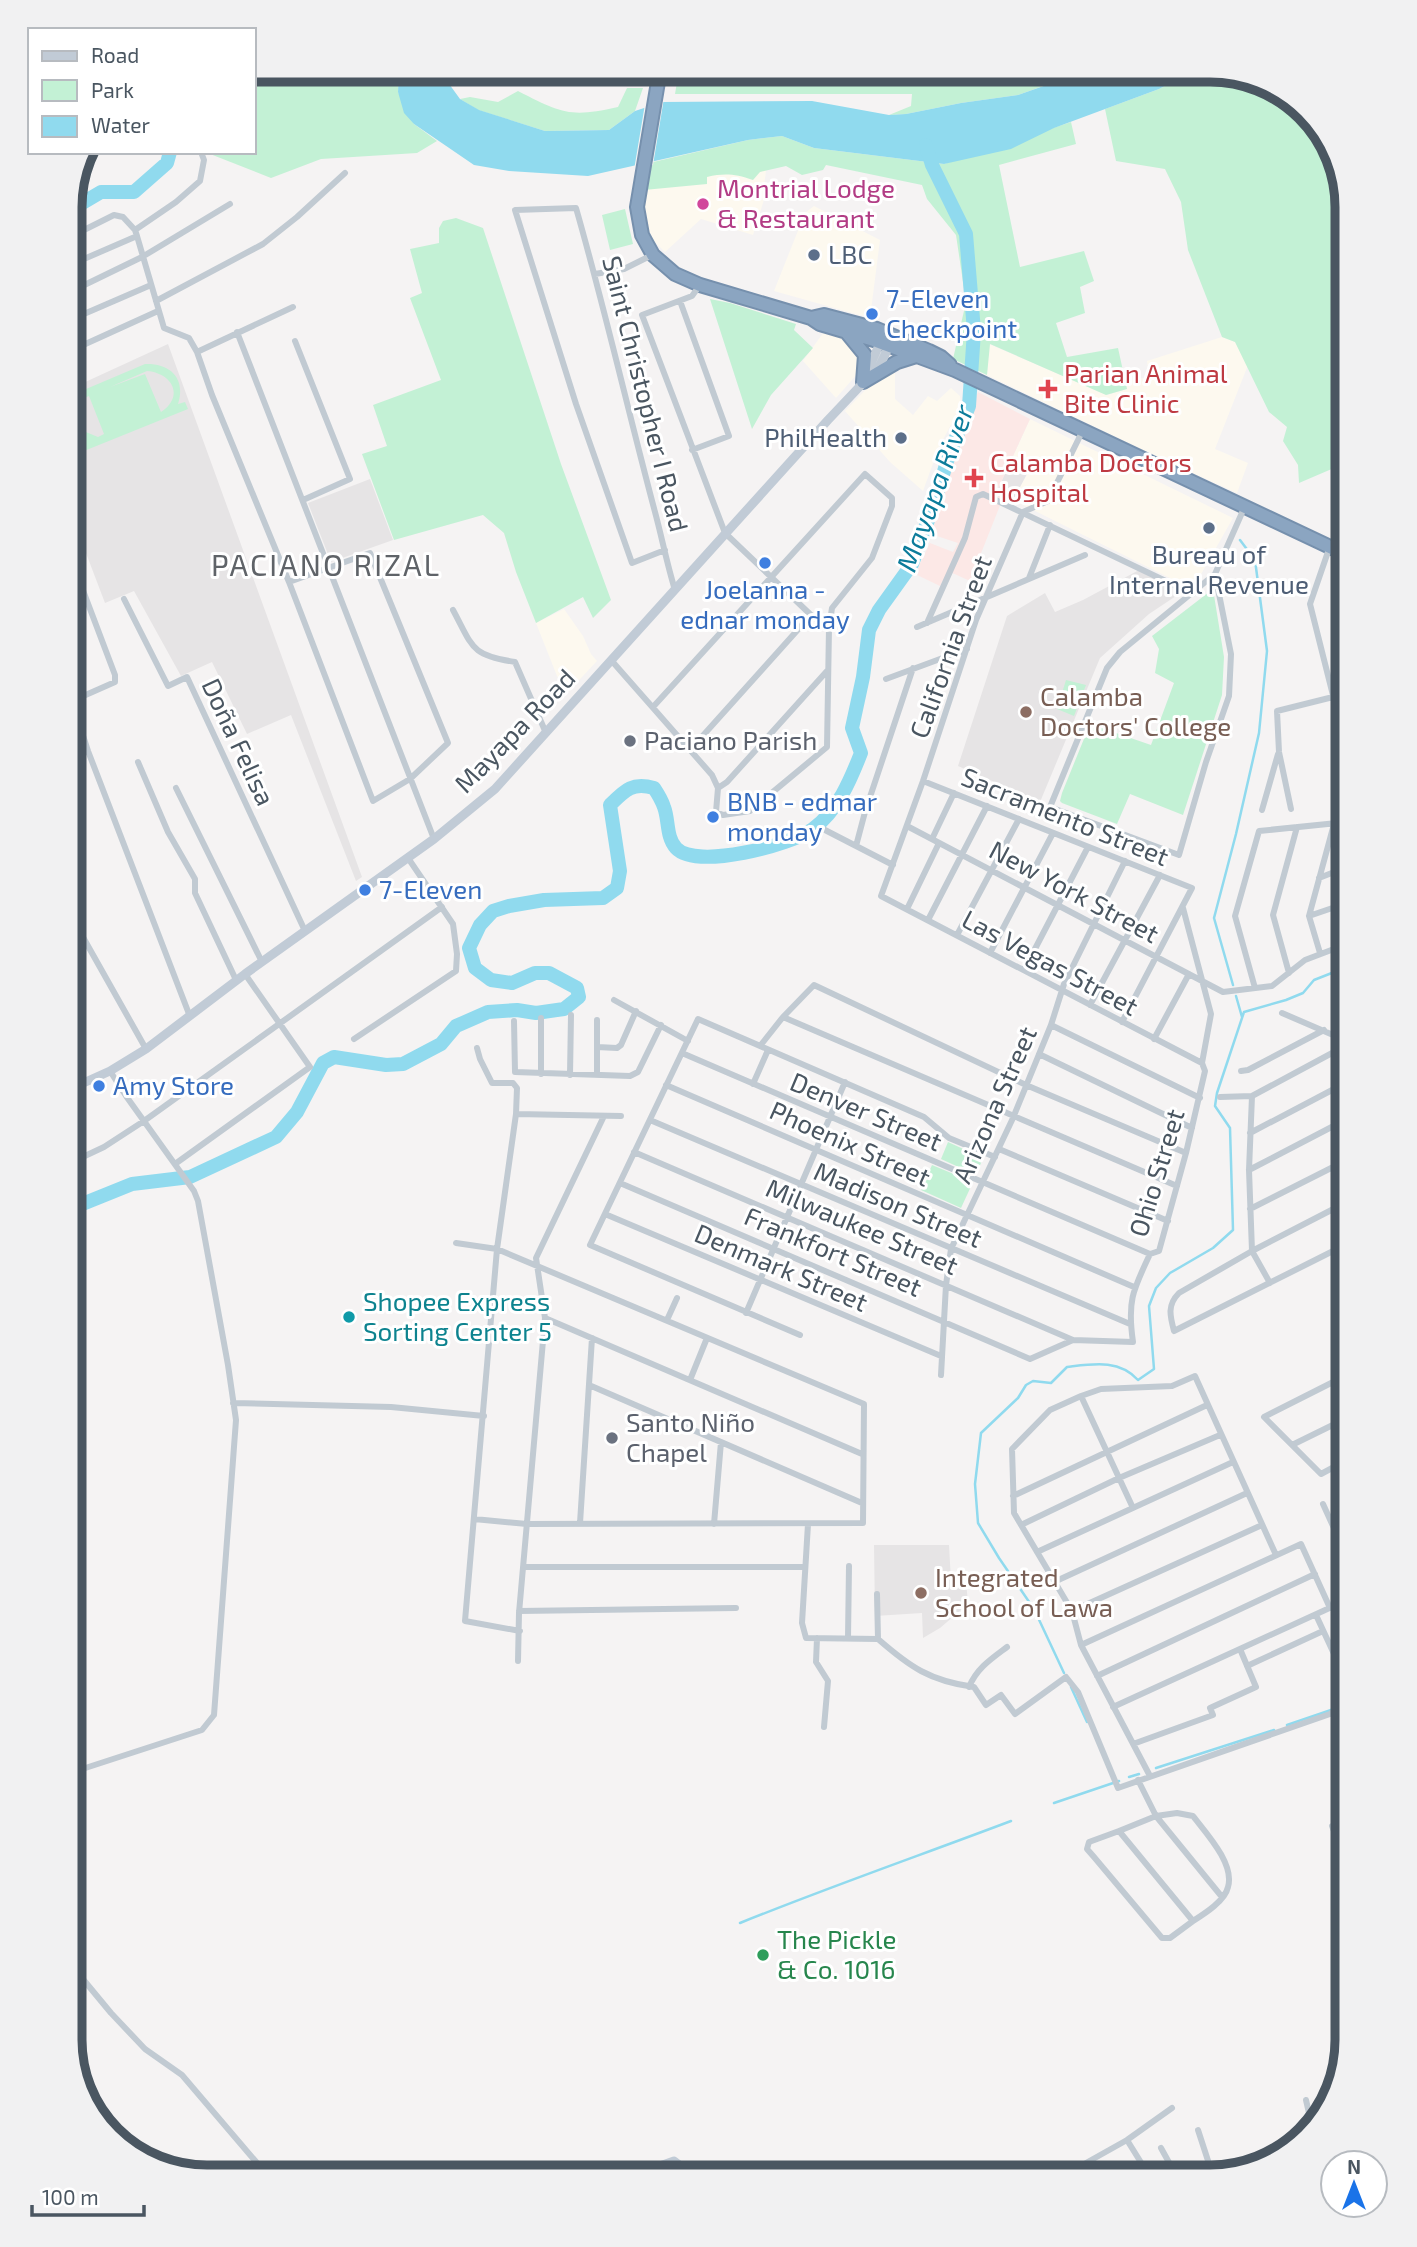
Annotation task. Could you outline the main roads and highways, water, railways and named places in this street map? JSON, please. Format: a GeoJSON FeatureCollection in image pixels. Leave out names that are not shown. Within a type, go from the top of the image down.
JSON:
{"type":"FeatureCollection","features":[{"type":"Feature","properties":{"kind":"highway"},"geometry":{"type":"LineString","coordinates":[[657,83],[637,207],[642,235],[653,255],[675,274],[700,285],[811,318],[820,324],[887,339],[916,356],[987,384],[1335,549]]}},
{"type":"Feature","properties":{"kind":"highway"},"geometry":{"type":"LineString","coordinates":[[811,318],[824,315],[941,357],[955,370]]}},
{"type":"Feature","properties":{"kind":"highway"},"geometry":{"type":"LineString","coordinates":[[847,332],[865,355],[863,382]]}},
{"type":"Feature","properties":{"kind":"highway"},"geometry":{"type":"LineString","coordinates":[[863,382],[916,356]]}},
{"type":"Feature","properties":{"kind":"main road","name":"Mayapa Road"},"geometry":{"type":"LineString","coordinates":[[83,1084],[110,1071],[146,1049],[189,1014],[434,839],[495,789],[883,361],[887,339]]}},
{"type":"Feature","properties":{"kind":"water"},"geometry":{"type":"Polygon","coordinates":[[[398,83],[448,83],[460,99],[479,110],[545,131],[609,130],[635,111],[662,102],[812,101],[889,115],[1018,95],[1052,83],[1170,83],[1054,128],[1011,149],[944,164],[814,148],[782,136],[748,140],[588,176],[509,171],[474,165],[414,124],[404,113],[398,83]]]}},
{"type":"Feature","properties":{"kind":"waterway","name":"Mayapa River"},"geometry":{"type":"LineString","coordinates":[[82,1204],[132,1184],[190,1177],[276,1137],[297,1112],[323,1063],[334,1057],[386,1065],[403,1064],[441,1044],[456,1026],[488,1012],[517,1010],[536,1013],[564,1009],[579,997],[577,988],[549,973],[535,973],[512,983],[491,980],[475,968],[469,948],[480,925],[493,911],[544,900],[603,898],[617,888],[620,871],[610,805],[629,789],[640,786],[654,788],[664,807],[673,844],[687,854],[703,857],[744,853],[785,842],[813,829],[830,813],[848,784],[861,753],[852,728],[863,677],[869,630],[879,610],[912,564],[949,455],[969,406],[974,331],[966,234],[932,165],[926,145]]}},
{"type":"Feature","properties":{"kind":"waterway"},"geometry":{"type":"LineString","coordinates":[[83,203],[101,192],[134,192],[167,163],[169,154]]}},
{"type":"Feature","properties":{"kind":"waterway"},"geometry":{"type":"LineString","coordinates":[[1233,985],[1214,918],[1259,733],[1267,651],[1255,560],[1240,540]]}},
{"type":"Feature","properties":{"kind":"waterway"},"geometry":{"type":"LineString","coordinates":[[1064,1673],[1034,1609],[978,1523],[975,1484],[981,1433],[1018,1398],[1026,1385],[1033,1381],[1051,1383],[1067,1367],[1105,1364],[1123,1369],[1138,1380],[1154,1369],[1149,1306],[1156,1288],[1170,1273],[1213,1248],[1233,1230],[1230,1128],[1215,1106],[1244,1012],[1303,993],[1314,980],[1335,972]]}},
{"type":"Feature","properties":{"kind":"waterway"},"geometry":{"type":"LineString","coordinates":[[1236,996],[1242,1017]]}},
{"type":"Feature","properties":{"kind":"waterway"},"geometry":{"type":"LineString","coordinates":[[1071,1687],[1087,1722]]}},
{"type":"Feature","properties":{"kind":"waterway"},"geometry":{"type":"LineString","coordinates":[[1287,1725],[1335,1707]]}},
{"type":"Feature","properties":{"kind":"waterway"},"geometry":{"type":"LineString","coordinates":[[1156,1768],[1274,1730]]}},
{"type":"Feature","properties":{"kind":"waterway"},"geometry":{"type":"LineString","coordinates":[[1129,1777],[1139,1774]]}},
{"type":"Feature","properties":{"kind":"waterway"},"geometry":{"type":"LineString","coordinates":[[1054,1803],[1119,1781]]}},
{"type":"Feature","properties":{"kind":"waterway"},"geometry":{"type":"LineString","coordinates":[[740,1923],[1011,1821]]}},
{"type":"Feature","properties":{"kind":"place","name":"Montrial Lodge & Restaurant"},"geometry":{"type":"Point","coordinates":[703,204]}},
{"type":"Feature","properties":{"kind":"place","name":"LBC"},"geometry":{"type":"Point","coordinates":[814,255]}},
{"type":"Feature","properties":{"kind":"place","name":"7-Eleven Checkpoint"},"geometry":{"type":"Point","coordinates":[872,314]}},
{"type":"Feature","properties":{"kind":"place","name":"Parian Animal Bite Clinic"},"geometry":{"type":"Point","coordinates":[1048,389]}},
{"type":"Feature","properties":{"kind":"place","name":"PhilHealth"},"geometry":{"type":"Point","coordinates":[901,438]}},
{"type":"Feature","properties":{"kind":"place","name":"Calamba Doctors Hospital"},"geometry":{"type":"Point","coordinates":[974,478]}},
{"type":"Feature","properties":{"kind":"place","name":"Bureau of Internal Revenue"},"geometry":{"type":"Point","coordinates":[1209,528]}},
{"type":"Feature","properties":{"kind":"place","name":"Joelanna - ednar monday"},"geometry":{"type":"Point","coordinates":[765,563]}},
{"type":"Feature","properties":{"kind":"place","name":"Calamba Doctors' College"},"geometry":{"type":"Point","coordinates":[1026,712]}},
{"type":"Feature","properties":{"kind":"place","name":"Paciano Parish"},"geometry":{"type":"Point","coordinates":[630,741]}},
{"type":"Feature","properties":{"kind":"place","name":"BNB - edmar monday"},"geometry":{"type":"Point","coordinates":[713,817]}},
{"type":"Feature","properties":{"kind":"place","name":"7-Eleven"},"geometry":{"type":"Point","coordinates":[365,890]}},
{"type":"Feature","properties":{"kind":"place","name":"Amy Store"},"geometry":{"type":"Point","coordinates":[99,1086]}},
{"type":"Feature","properties":{"kind":"place","name":"Shopee Express Sorting Center 5"},"geometry":{"type":"Point","coordinates":[349,1317]}},
{"type":"Feature","properties":{"kind":"place","name":"Santo Niño Chapel"},"geometry":{"type":"Point","coordinates":[612,1438]}},
{"type":"Feature","properties":{"kind":"place","name":"Integrated School of Lawa"},"geometry":{"type":"Point","coordinates":[921,1593]}},
{"type":"Feature","properties":{"kind":"place","name":"The Pickle & Co. 1016"},"geometry":{"type":"Point","coordinates":[763,1955]}},
{"type":"Feature","properties":{"kind":"district","name":"PACIANO RIZAL"},"geometry":{"type":"Point","coordinates":[326,566]}}]}
